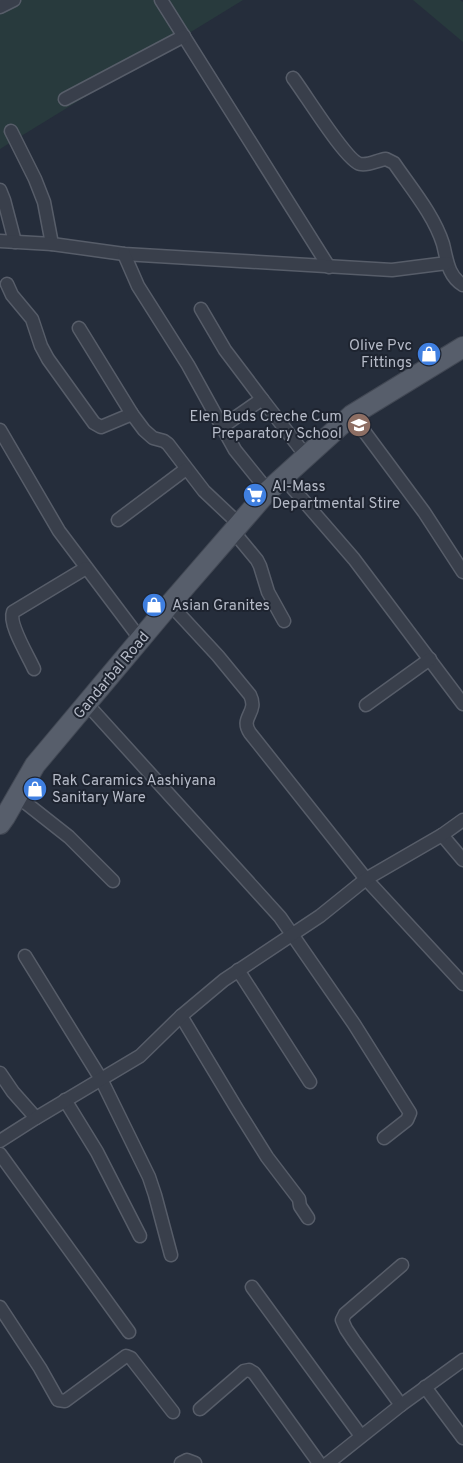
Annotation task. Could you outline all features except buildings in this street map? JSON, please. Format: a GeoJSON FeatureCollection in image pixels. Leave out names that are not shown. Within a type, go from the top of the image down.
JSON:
{"type":"FeatureCollection","features":[{"type":"Feature","properties":{"kind":"main road","name":"Gandarbal Road"},"geometry":{"type":"LineString","coordinates":[[0,824],[6,817],[35,765],[268,491],[352,415],[463,347]]}},
{"type":"Feature","properties":{"kind":"street"},"geometry":{"type":"LineString","coordinates":[[0,7],[14,0]]}},
{"type":"Feature","properties":{"kind":"street"},"geometry":{"type":"LineString","coordinates":[[161,0],[329,267]]}},
{"type":"Feature","properties":{"kind":"street"},"geometry":{"type":"LineString","coordinates":[[66,99],[184,36]]}},
{"type":"Feature","properties":{"kind":"street"},"geometry":{"type":"LineString","coordinates":[[293,78],[342,148],[355,163],[361,165],[386,159],[394,163],[435,226],[442,244],[446,263],[452,275],[463,285]]}},
{"type":"Feature","properties":{"kind":"street"},"geometry":{"type":"LineString","coordinates":[[11,131],[35,179],[44,202],[52,244]]}},
{"type":"Feature","properties":{"kind":"street"},"geometry":{"type":"LineString","coordinates":[[0,190],[16,242]]}},
{"type":"Feature","properties":{"kind":"street"},"geometry":{"type":"LineString","coordinates":[[0,241],[52,244],[124,254],[329,267],[392,270],[446,263]]}},
{"type":"Feature","properties":{"kind":"street"},"geometry":{"type":"LineString","coordinates":[[124,254],[138,286],[188,365],[235,450],[268,491]]}},
{"type":"Feature","properties":{"kind":"street"},"geometry":{"type":"LineString","coordinates":[[7,284],[12,295],[32,319],[41,346],[48,359],[94,423],[100,427],[106,426],[132,414]]}},
{"type":"Feature","properties":{"kind":"street"},"geometry":{"type":"LineString","coordinates":[[201,310],[225,350],[306,456]]}},
{"type":"Feature","properties":{"kind":"street"},"geometry":{"type":"LineString","coordinates":[[79,328],[132,414],[148,434],[168,444],[204,491],[236,527],[257,560],[268,592],[284,621]]}},
{"type":"Feature","properties":{"kind":"street"},"geometry":{"type":"LineString","coordinates":[[222,427],[262,399]]}},
{"type":"Feature","properties":{"kind":"street"},"geometry":{"type":"LineString","coordinates":[[352,415],[424,512],[463,572]]}},
{"type":"Feature","properties":{"kind":"street"},"geometry":{"type":"LineString","coordinates":[[0,430],[59,531],[141,640]]}},
{"type":"Feature","properties":{"kind":"street"},"geometry":{"type":"LineString","coordinates":[[118,520],[186,469]]}},
{"type":"Feature","properties":{"kind":"street"},"geometry":{"type":"LineString","coordinates":[[283,477],[354,559],[463,704]]}},
{"type":"Feature","properties":{"kind":"street"},"geometry":{"type":"LineString","coordinates":[[34,669],[16,631],[12,619],[13,612],[86,568]]}},
{"type":"Feature","properties":{"kind":"street"},"geometry":{"type":"LineString","coordinates":[[170,604],[218,656],[250,695],[253,700],[253,706],[246,722],[247,728],[303,802],[366,879],[463,984]]}},
{"type":"Feature","properties":{"kind":"street"},"geometry":{"type":"LineString","coordinates":[[366,705],[430,659]]}},
{"type":"Feature","properties":{"kind":"street"},"geometry":{"type":"LineString","coordinates":[[86,704],[237,869],[280,917],[293,935],[354,1024],[410,1113],[409,1118],[384,1138]]}},
{"type":"Feature","properties":{"kind":"street"},"geometry":{"type":"LineString","coordinates":[[18,796],[69,837],[113,881]]}},
{"type":"Feature","properties":{"kind":"street"},"geometry":{"type":"LineString","coordinates":[[0,1141],[140,1056],[209,991],[332,908],[366,879],[442,835],[463,820]]}},
{"type":"Feature","properties":{"kind":"street"},"geometry":{"type":"LineString","coordinates":[[442,835],[463,860]]}},
{"type":"Feature","properties":{"kind":"street"},"geometry":{"type":"LineString","coordinates":[[25,956],[102,1079],[149,1177],[171,1254]]}},
{"type":"Feature","properties":{"kind":"street"},"geometry":{"type":"LineString","coordinates":[[238,970],[310,1082]]}},
{"type":"Feature","properties":{"kind":"street"},"geometry":{"type":"LineString","coordinates":[[182,1016],[236,1110],[299,1199],[300,1206],[308,1218]]}},
{"type":"Feature","properties":{"kind":"street"},"geometry":{"type":"LineString","coordinates":[[0,1073],[13,1092],[36,1118]]}},
{"type":"Feature","properties":{"kind":"street"},"geometry":{"type":"LineString","coordinates":[[65,1100],[97,1152],[140,1236]]}},
{"type":"Feature","properties":{"kind":"street"},"geometry":{"type":"LineString","coordinates":[[0,1154],[129,1332]]}},
{"type":"Feature","properties":{"kind":"street"},"geometry":{"type":"LineString","coordinates":[[400,1405],[354,1341],[342,1320],[345,1314],[402,1265]]}},
{"type":"Feature","properties":{"kind":"street"},"geometry":{"type":"LineString","coordinates":[[252,1288],[362,1436]]}},
{"type":"Feature","properties":{"kind":"street"},"geometry":{"type":"LineString","coordinates":[[0,1307],[61,1402],[126,1356],[131,1358],[172,1412]]}},
{"type":"Feature","properties":{"kind":"street"},"geometry":{"type":"LineString","coordinates":[[328,1463],[400,1405],[463,1360]]}},
{"type":"Feature","properties":{"kind":"street"},"geometry":{"type":"LineString","coordinates":[[200,1409],[244,1371],[249,1370],[254,1374],[319,1463]]}},
{"type":"Feature","properties":{"kind":"street"},"geometry":{"type":"LineString","coordinates":[[425,1387],[463,1438]]}},
{"type":"Feature","properties":{"kind":"street"},"geometry":{"type":"LineString","coordinates":[[181,1463],[187,1460],[195,1463]]}},
{"type":"Feature","properties":{"kind":"shaded area"},"geometry":{"type":"Polygon","coordinates":[[[0,0],[243,0],[0,149],[0,0]]]}},
{"type":"Feature","properties":{"kind":"shaded area"},"geometry":{"type":"Polygon","coordinates":[[[413,0],[460,0],[463,2],[463,42],[413,0]]]}},
{"type":"Feature","properties":{"kind":"place","name":"Olive Pvc Fittings"},"geometry":{"type":"Point","coordinates":[429,354]}},
{"type":"Feature","properties":{"kind":"place","name":"Elen Buds Creche Cum Preparatory School"},"geometry":{"type":"Point","coordinates":[359,425]}},
{"type":"Feature","properties":{"kind":"place","name":"Al-Mass Departmental Stire"},"geometry":{"type":"Point","coordinates":[255,495]}},
{"type":"Feature","properties":{"kind":"place","name":"Asian Granites"},"geometry":{"type":"Point","coordinates":[154,605]}},
{"type":"Feature","properties":{"kind":"place","name":"Rak Caramics Aashiyana Sanitary Ware"},"geometry":{"type":"Point","coordinates":[35,789]}}]}
